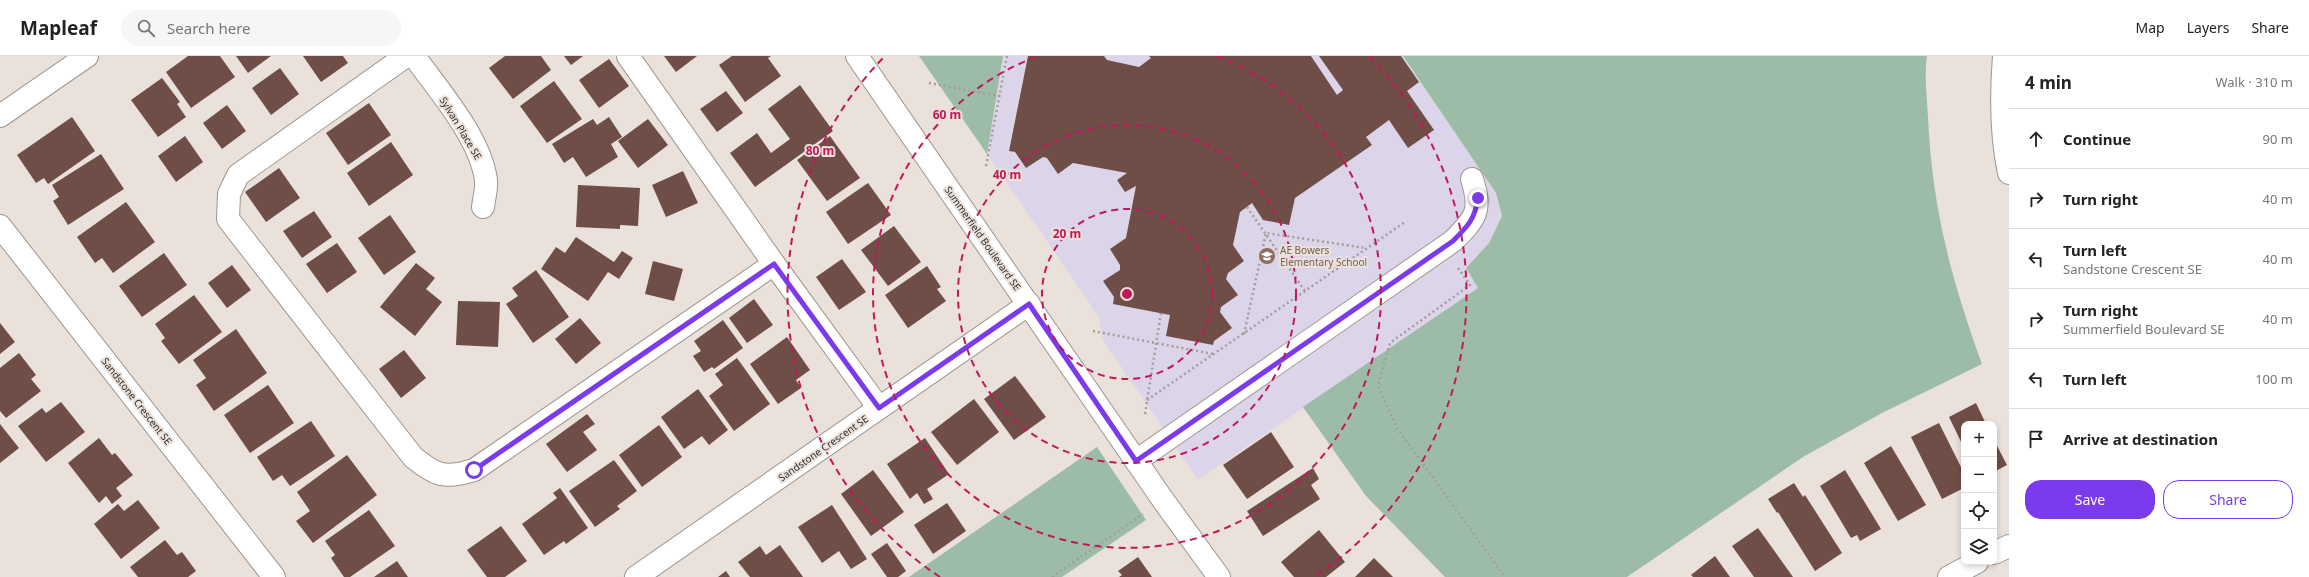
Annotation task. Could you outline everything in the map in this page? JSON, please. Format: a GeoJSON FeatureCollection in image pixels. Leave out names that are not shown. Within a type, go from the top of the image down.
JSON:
{"type":"FeatureCollection","features":[{"type":"Feature","properties":{"kind":"street"},"geometry":{"type":"LineString","coordinates":[[0,116],[87,56]]}},
{"type":"Feature","properties":{"kind":"street"},"geometry":{"type":"LineString","coordinates":[[406,56],[238,175],[229,194],[228,219],[413,457],[430,471],[453,477],[474,470],[774,264]]}},
{"type":"Feature","properties":{"kind":"street","name":"Sylvan Place SE"},"geometry":{"type":"LineString","coordinates":[[414,56],[459,120],[481,157],[486,181],[483,207]]}},
{"type":"Feature","properties":{"kind":"street"},"geometry":{"type":"LineString","coordinates":[[628,56],[774,264],[879,408]]}},
{"type":"Feature","properties":{"kind":"street","name":"Summerfield Boulevard SE"},"geometry":{"type":"LineString","coordinates":[[857,56],[1163,500],[1219,577]]}},
{"type":"Feature","properties":{"kind":"street"},"geometry":{"type":"LineString","coordinates":[[2004,56],[2005,156],[2009,174]]}},
{"type":"Feature","properties":{"kind":"street"},"geometry":{"type":"LineString","coordinates":[[1136,461],[1444,248],[1467,228],[1476,214],[1478,198],[1472,179]]}},
{"type":"Feature","properties":{"kind":"street","name":"Sandstone Crescent SE"},"geometry":{"type":"LineString","coordinates":[[0,226],[274,577]]}},
{"type":"Feature","properties":{"kind":"street","name":"Sandstone Crescent SE"},"geometry":{"type":"LineString","coordinates":[[636,577],[1029,304]]}},
{"type":"Feature","properties":{"kind":"street"},"geometry":{"type":"LineString","coordinates":[[1997,552],[2009,546]]}},
{"type":"Feature","properties":{"kind":"street"},"geometry":{"type":"LineString","coordinates":[[1949,577],[1971,565]]}},
{"type":"Feature","properties":{"kind":"path"},"geometry":{"type":"LineString","coordinates":[[986,166],[1007,56]]}},
{"type":"Feature","properties":{"kind":"path"},"geometry":{"type":"LineString","coordinates":[[929,83],[1000,96]]}},
{"type":"Feature","properties":{"kind":"path"},"geometry":{"type":"LineString","coordinates":[[1247,206],[1306,291]]}},
{"type":"Feature","properties":{"kind":"path"},"geometry":{"type":"LineString","coordinates":[[1147,400],[1404,222]]}},
{"type":"Feature","properties":{"kind":"path"},"geometry":{"type":"LineString","coordinates":[[1266,233],[1366,248]]}},
{"type":"Feature","properties":{"kind":"path"},"geometry":{"type":"LineString","coordinates":[[1244,334],[1266,233]]}},
{"type":"Feature","properties":{"kind":"path"},"geometry":{"type":"LineString","coordinates":[[1444,248],[1470,285],[1390,343],[1378,385],[1397,428],[1505,577]]}},
{"type":"Feature","properties":{"kind":"path"},"geometry":{"type":"LineString","coordinates":[[1145,414],[1161,313]]}},
{"type":"Feature","properties":{"kind":"path"},"geometry":{"type":"LineString","coordinates":[[1093,332],[1213,354]]}},
{"type":"Feature","properties":{"kind":"path"},"geometry":{"type":"LineString","coordinates":[[1052,577],[1163,500]]}},
{"type":"Feature","properties":{"kind":"shaded area","name":"AE Bowers Elementary School"},"geometry":{"type":"Polygon","coordinates":[[[1003,56],[1403,56],[1496,193],[1502,216],[1489,243],[1466,268],[1478,288],[1198,480],[1103,340],[1099,317],[987,154],[1003,56]]]}},
{"type":"Feature","properties":{"kind":"green space"},"geometry":{"type":"Polygon","coordinates":[[[919,56],[1003,56],[987,154],[919,56]]]}},
{"type":"Feature","properties":{"kind":"green space"},"geometry":{"type":"Polygon","coordinates":[[[1403,56],[1927,56],[1926,79],[1930,150],[1939,212],[1952,272],[1982,364],[1882,413],[1803,457],[1627,577],[1445,577],[1366,496],[1303,407],[1478,288],[1466,268],[1489,243],[1502,216],[1496,193],[1403,56]]]}},
{"type":"Feature","properties":{"kind":"green space"},"geometry":{"type":"Polygon","coordinates":[[[1097,447],[1146,520],[1062,577],[909,577],[1097,447]]]}},
{"type":"Feature","properties":{"kind":"building"},"geometry":{"type":"Polygon","coordinates":[[[188,56],[220,56],[235,77],[191,108],[166,72],[188,56]]]}},
{"type":"Feature","properties":{"kind":"building"},"geometry":{"type":"Polygon","coordinates":[[[236,56],[271,56],[248,73],[236,56]]]}},
{"type":"Feature","properties":{"kind":"building"},"geometry":{"type":"Polygon","coordinates":[[[303,56],[343,56],[348,63],[321,82],[303,56]]]}},
{"type":"Feature","properties":{"kind":"building"},"geometry":{"type":"Polygon","coordinates":[[[505,56],[541,56],[551,70],[513,99],[489,68],[505,56]]]}},
{"type":"Feature","properties":{"kind":"building"},"geometry":{"type":"Polygon","coordinates":[[[564,56],[583,56],[571,65],[564,56]]]}},
{"type":"Feature","properties":{"kind":"building"},"geometry":{"type":"Polygon","coordinates":[[[664,56],[697,56],[676,72],[664,56]]]}},
{"type":"Feature","properties":{"kind":"building"},"geometry":{"type":"Polygon","coordinates":[[[732,56],[771,56],[768,58],[781,76],[745,102],[719,65],[732,56]]]}},
{"type":"Feature","properties":{"kind":"building"},"geometry":{"type":"Polygon","coordinates":[[[1028,56],[1104,56],[1107,60],[1139,67],[1151,58],[1149,56],[1311,56],[1337,95],[1343,90],[1319,56],[1401,56],[1419,82],[1407,91],[1434,130],[1408,148],[1389,120],[1366,137],[1372,145],[1295,198],[1289,225],[1263,220],[1252,203],[1240,212],[1233,245],[1244,261],[1228,273],[1226,279],[1238,295],[1221,307],[1220,312],[1232,328],[1214,341],[1213,345],[1166,336],[1170,315],[1113,304],[1114,297],[1103,281],[1120,270],[1120,265],[1110,249],[1126,238],[1136,186],[1125,192],[1117,180],[1127,173],[1073,163],[1058,174],[1047,158],[1043,157],[1026,168],[1015,152],[1009,151],[1028,56]]]}},
{"type":"Feature","properties":{"kind":"building"},"geometry":{"type":"Polygon","coordinates":[[[609,59],[629,86],[599,108],[579,80],[609,59]]]}},
{"type":"Feature","properties":{"kind":"building"},"geometry":{"type":"Polygon","coordinates":[[[280,68],[299,94],[271,115],[252,88],[280,68]]]}},
{"type":"Feature","properties":{"kind":"building"},"geometry":{"type":"Polygon","coordinates":[[[162,78],[180,102],[177,104],[186,117],[158,137],[131,100],[162,78]]]}},
{"type":"Feature","properties":{"kind":"building"},"geometry":{"type":"Polygon","coordinates":[[[554,81],[582,119],[547,143],[520,106],[554,81]]]}},
{"type":"Feature","properties":{"kind":"building"},"geometry":{"type":"Polygon","coordinates":[[[800,85],[833,131],[755,187],[730,153],[757,133],[771,153],[790,139],[768,109],[800,85]]]}},
{"type":"Feature","properties":{"kind":"building"},"geometry":{"type":"Polygon","coordinates":[[[726,91],[743,113],[717,132],[700,109],[726,91]]]}},
{"type":"Feature","properties":{"kind":"building"},"geometry":{"type":"Polygon","coordinates":[[[369,103],[391,135],[348,165],[326,133],[369,103]]]}},
{"type":"Feature","properties":{"kind":"building"},"geometry":{"type":"Polygon","coordinates":[[[227,105],[246,131],[222,149],[203,123],[227,105]]]}},
{"type":"Feature","properties":{"kind":"building"},"geometry":{"type":"Polygon","coordinates":[[[72,117],[95,151],[48,184],[44,178],[36,183],[17,155],[72,117]]]}},
{"type":"Feature","properties":{"kind":"building"},"geometry":{"type":"Polygon","coordinates":[[[609,117],[622,137],[611,144],[618,157],[586,177],[573,157],[564,163],[552,144],[593,119],[597,125],[609,117]]]}},
{"type":"Feature","properties":{"kind":"building"},"geometry":{"type":"Polygon","coordinates":[[[648,119],[668,145],[638,168],[618,141],[648,119]]]}},
{"type":"Feature","properties":{"kind":"building"},"geometry":{"type":"Polygon","coordinates":[[[185,136],[203,162],[176,182],[158,156],[185,136]]]}},
{"type":"Feature","properties":{"kind":"building"},"geometry":{"type":"Polygon","coordinates":[[[830,136],[860,178],[827,201],[797,160],[830,136]]]}},
{"type":"Feature","properties":{"kind":"building"},"geometry":{"type":"Polygon","coordinates":[[[391,142],[413,175],[369,206],[347,173],[391,142]]]}},
{"type":"Feature","properties":{"kind":"building"},"geometry":{"type":"Polygon","coordinates":[[[101,154],[124,189],[68,225],[53,201],[59,197],[52,185],[101,154]]]}},
{"type":"Feature","properties":{"kind":"building"},"geometry":{"type":"Polygon","coordinates":[[[279,168],[300,198],[266,222],[245,192],[279,168]]]}},
{"type":"Feature","properties":{"kind":"building"},"geometry":{"type":"Polygon","coordinates":[[[683,171],[698,203],[666,217],[652,185],[683,171]]]}},
{"type":"Feature","properties":{"kind":"building"},"geometry":{"type":"Polygon","coordinates":[[[868,183],[891,215],[848,244],[826,212],[868,183]]]}},
{"type":"Feature","properties":{"kind":"building"},"geometry":{"type":"Polygon","coordinates":[[[578,185],[640,188],[638,226],[620,225],[620,229],[576,227],[578,185]]]}},
{"type":"Feature","properties":{"kind":"building"},"geometry":{"type":"Polygon","coordinates":[[[126,202],[155,242],[113,273],[102,258],[95,263],[77,237],[126,202]]]}},
{"type":"Feature","properties":{"kind":"building"},"geometry":{"type":"Polygon","coordinates":[[[314,211],[332,237],[302,258],[283,231],[314,211]]]}},
{"type":"Feature","properties":{"kind":"building"},"geometry":{"type":"Polygon","coordinates":[[[390,215],[416,252],[384,275],[358,238],[390,215]]]}},
{"type":"Feature","properties":{"kind":"building"},"geometry":{"type":"Polygon","coordinates":[[[894,226],[921,262],[888,286],[861,250],[894,226]]]}},
{"type":"Feature","properties":{"kind":"building"},"geometry":{"type":"Polygon","coordinates":[[[576,237],[614,262],[622,251],[633,258],[619,279],[608,272],[588,301],[541,269],[556,247],[565,253],[576,237]]]}},
{"type":"Feature","properties":{"kind":"building"},"geometry":{"type":"Polygon","coordinates":[[[337,243],[357,272],[327,293],[306,264],[337,243]]]}},
{"type":"Feature","properties":{"kind":"building"},"geometry":{"type":"Polygon","coordinates":[[[164,253],[187,285],[142,317],[119,286],[164,253]]]}},
{"type":"Feature","properties":{"kind":"building"},"geometry":{"type":"Polygon","coordinates":[[[842,259],[866,292],[839,310],[816,277],[842,259]]]}},
{"type":"Feature","properties":{"kind":"building"},"geometry":{"type":"Polygon","coordinates":[[[653,261],[683,269],[674,301],[645,294],[653,261]]]}},
{"type":"Feature","properties":{"kind":"building"},"geometry":{"type":"Polygon","coordinates":[[[416,263],[435,278],[426,289],[442,302],[415,336],[380,307],[416,263]]]}},
{"type":"Feature","properties":{"kind":"building"},"geometry":{"type":"Polygon","coordinates":[[[232,265],[251,290],[227,308],[208,283],[232,265]]]}},
{"type":"Feature","properties":{"kind":"building"},"geometry":{"type":"Polygon","coordinates":[[[927,266],[941,287],[937,289],[946,301],[908,328],[885,295],[927,266]]]}},
{"type":"Feature","properties":{"kind":"building"},"geometry":{"type":"Polygon","coordinates":[[[536,270],[569,317],[533,343],[506,304],[518,296],[512,288],[536,270]]]}},
{"type":"Feature","properties":{"kind":"building"},"geometry":{"type":"Polygon","coordinates":[[[194,295],[222,332],[179,364],[161,341],[165,338],[155,324],[194,295]]]}},
{"type":"Feature","properties":{"kind":"building"},"geometry":{"type":"Polygon","coordinates":[[[754,299],[773,325],[747,343],[729,318],[754,299]]]}},
{"type":"Feature","properties":{"kind":"building"},"geometry":{"type":"Polygon","coordinates":[[[458,301],[500,302],[498,347],[456,345],[458,301]]]}},
{"type":"Feature","properties":{"kind":"building"},"geometry":{"type":"Polygon","coordinates":[[[580,318],[601,343],[576,364],[555,339],[580,318]]]}},
{"type":"Feature","properties":{"kind":"building"},"geometry":{"type":"Polygon","coordinates":[[[723,320],[743,348],[714,369],[712,367],[704,372],[693,356],[701,351],[694,341],[723,320]]]}},
{"type":"Feature","properties":{"kind":"building"},"geometry":{"type":"Polygon","coordinates":[[[0,323],[15,342],[0,354],[0,323]]]}},
{"type":"Feature","properties":{"kind":"building"},"geometry":{"type":"Polygon","coordinates":[[[236,329],[267,373],[214,411],[196,385],[206,378],[193,360],[236,329]]]}},
{"type":"Feature","properties":{"kind":"building"},"geometry":{"type":"Polygon","coordinates":[[[787,337],[810,370],[796,380],[801,388],[778,404],[750,364],[787,337]]]}},
{"type":"Feature","properties":{"kind":"building"},"geometry":{"type":"Polygon","coordinates":[[[404,350],[426,378],[401,398],[379,369],[404,350]]]}},
{"type":"Feature","properties":{"kind":"building"},"geometry":{"type":"Polygon","coordinates":[[[19,353],[36,375],[31,379],[41,391],[6,418],[0,411],[0,368],[19,353]]]}},
{"type":"Feature","properties":{"kind":"building"},"geometry":{"type":"Polygon","coordinates":[[[737,358],[770,404],[734,431],[709,396],[723,385],[715,374],[737,358]]]}},
{"type":"Feature","properties":{"kind":"building"},"geometry":{"type":"Polygon","coordinates":[[[1015,376],[1046,417],[1014,440],[984,399],[1015,376]]]}},
{"type":"Feature","properties":{"kind":"building"},"geometry":{"type":"Polygon","coordinates":[[[268,385],[294,423],[250,453],[224,415],[268,385]]]}},
{"type":"Feature","properties":{"kind":"building"},"geometry":{"type":"Polygon","coordinates":[[[698,389],[728,430],[709,445],[702,436],[684,449],[661,417],[698,389]]]}},
{"type":"Feature","properties":{"kind":"building"},"geometry":{"type":"Polygon","coordinates":[[[974,399],[999,432],[957,465],[931,432],[974,399]]]}},
{"type":"Feature","properties":{"kind":"building"},"geometry":{"type":"Polygon","coordinates":[[[61,402],[85,432],[46,462],[18,426],[42,408],[46,413],[61,402]]]}},
{"type":"Feature","properties":{"kind":"building"},"geometry":{"type":"Polygon","coordinates":[[[1976,403],[1985,421],[1961,421],[1961,442],[1949,417],[1976,403]]]}},
{"type":"Feature","properties":{"kind":"building"},"geometry":{"type":"Polygon","coordinates":[[[587,414],[595,424],[583,432],[597,450],[567,472],[546,444],[587,414]]]}},
{"type":"Feature","properties":{"kind":"building"},"geometry":{"type":"Polygon","coordinates":[[[311,421],[335,456],[290,486],[282,475],[273,481],[257,457],[311,421]]]}},
{"type":"Feature","properties":{"kind":"building"},"geometry":{"type":"Polygon","coordinates":[[[1939,423],[1961,467],[1961,490],[1942,499],[1911,437],[1939,423]]]}},
{"type":"Feature","properties":{"kind":"building"},"geometry":{"type":"Polygon","coordinates":[[[0,424],[19,448],[0,463],[0,424]]]}},
{"type":"Feature","properties":{"kind":"building"},"geometry":{"type":"Polygon","coordinates":[[[659,425],[682,457],[642,487],[619,455],[659,425]]]}},
{"type":"Feature","properties":{"kind":"building"},"geometry":{"type":"Polygon","coordinates":[[[1271,432],[1294,467],[1247,499],[1223,465],[1271,432]]]}},
{"type":"Feature","properties":{"kind":"building"},"geometry":{"type":"Polygon","coordinates":[[[99,438],[112,455],[115,453],[133,475],[116,488],[122,496],[112,504],[106,496],[99,503],[68,463],[99,438]]]}},
{"type":"Feature","properties":{"kind":"building"},"geometry":{"type":"Polygon","coordinates":[[[925,438],[949,474],[927,489],[933,499],[924,504],[917,493],[910,499],[887,464],[925,438]]]}},
{"type":"Feature","properties":{"kind":"building"},"geometry":{"type":"Polygon","coordinates":[[[1891,446],[1926,505],[1898,521],[1864,463],[1891,446]]]}},
{"type":"Feature","properties":{"kind":"building"},"geometry":{"type":"Polygon","coordinates":[[[1997,446],[2007,465],[1997,470],[1997,446]]]}},
{"type":"Feature","properties":{"kind":"building"},"geometry":{"type":"Polygon","coordinates":[[[347,455],[377,495],[313,543],[296,521],[310,511],[297,492],[347,455]]]}},
{"type":"Feature","properties":{"kind":"building"},"geometry":{"type":"Polygon","coordinates":[[[614,460],[637,491],[617,506],[620,509],[595,527],[569,491],[614,460]]]}},
{"type":"Feature","properties":{"kind":"building"},"geometry":{"type":"Polygon","coordinates":[[[1313,468],[1319,479],[1311,485],[1320,499],[1263,536],[1247,511],[1313,468]]]}},
{"type":"Feature","properties":{"kind":"building"},"geometry":{"type":"Polygon","coordinates":[[[873,470],[904,512],[871,536],[841,494],[873,470]]]}},
{"type":"Feature","properties":{"kind":"building"},"geometry":{"type":"Polygon","coordinates":[[[1845,470],[1881,529],[1860,541],[1857,535],[1851,538],[1820,486],[1845,470]]]}},
{"type":"Feature","properties":{"kind":"building"},"geometry":{"type":"Polygon","coordinates":[[[1794,483],[1803,497],[1805,495],[1842,553],[1815,571],[1778,512],[1777,513],[1768,499],[1794,483]]]}},
{"type":"Feature","properties":{"kind":"building"},"geometry":{"type":"Polygon","coordinates":[[[560,488],[588,528],[566,544],[564,541],[544,555],[522,524],[557,498],[553,493],[560,488]]]}},
{"type":"Feature","properties":{"kind":"building"},"geometry":{"type":"Polygon","coordinates":[[[138,500],[160,528],[121,559],[94,524],[118,504],[124,511],[138,500]]]}},
{"type":"Feature","properties":{"kind":"building"},"geometry":{"type":"Polygon","coordinates":[[[947,503],[966,531],[933,554],[914,525],[947,503]]]}},
{"type":"Feature","properties":{"kind":"building"},"geometry":{"type":"Polygon","coordinates":[[[832,505],[867,559],[851,569],[839,551],[822,563],[798,527],[832,505]]]}},
{"type":"Feature","properties":{"kind":"building"},"geometry":{"type":"Polygon","coordinates":[[[369,510],[395,546],[350,577],[344,577],[331,558],[335,555],[325,541],[369,510]]]}},
{"type":"Feature","properties":{"kind":"building"},"geometry":{"type":"Polygon","coordinates":[[[501,526],[527,561],[505,577],[487,577],[467,550],[501,526]]]}},
{"type":"Feature","properties":{"kind":"building"},"geometry":{"type":"Polygon","coordinates":[[[1758,528],[1793,577],[1754,577],[1732,546],[1758,528]]]}},
{"type":"Feature","properties":{"kind":"building"},"geometry":{"type":"Polygon","coordinates":[[[1319,530],[1345,562],[1326,577],[1294,577],[1281,562],[1319,530]]]}},
{"type":"Feature","properties":{"kind":"building"},"geometry":{"type":"Polygon","coordinates":[[[165,540],[177,555],[182,552],[196,571],[188,577],[138,577],[130,567],[165,540]]]}},
{"type":"Feature","properties":{"kind":"building"},"geometry":{"type":"Polygon","coordinates":[[[887,543],[906,571],[898,577],[887,577],[871,554],[887,543]]]}},
{"type":"Feature","properties":{"kind":"building"},"geometry":{"type":"Polygon","coordinates":[[[780,545],[803,577],[750,577],[738,562],[760,546],[766,555],[780,545]]]}},
{"type":"Feature","properties":{"kind":"building"},"geometry":{"type":"Polygon","coordinates":[[[1715,556],[1730,577],[1693,577],[1691,575],[1715,556]]]}},
{"type":"Feature","properties":{"kind":"building"},"geometry":{"type":"Polygon","coordinates":[[[1138,557],[1152,577],[1119,577],[1122,575],[1118,571],[1138,557]]]}},
{"type":"Feature","properties":{"kind":"building"},"geometry":{"type":"Polygon","coordinates":[[[1374,558],[1393,577],[1355,577],[1374,558]]]}},
{"type":"Feature","properties":{"kind":"building"},"geometry":{"type":"Polygon","coordinates":[[[397,561],[408,577],[374,577],[397,561]]]}},
{"type":"Feature","properties":{"kind":"building"},"geometry":{"type":"Polygon","coordinates":[[[726,571],[730,577],[718,577],[726,571]]]}},
{"type":"Feature","properties":{"kind":"place","name":"AE Bowers Elementary School"},"geometry":{"type":"Point","coordinates":[1267,256]}},
{"type":"Feature","properties":{"kind":"route"},"geometry":{"type":"LineString","coordinates":[[474,470],[774,264],[879,408],[1029,304],[1136,461],[1444,248],[1467,228],[1476,214],[1478,198]]}}]}
